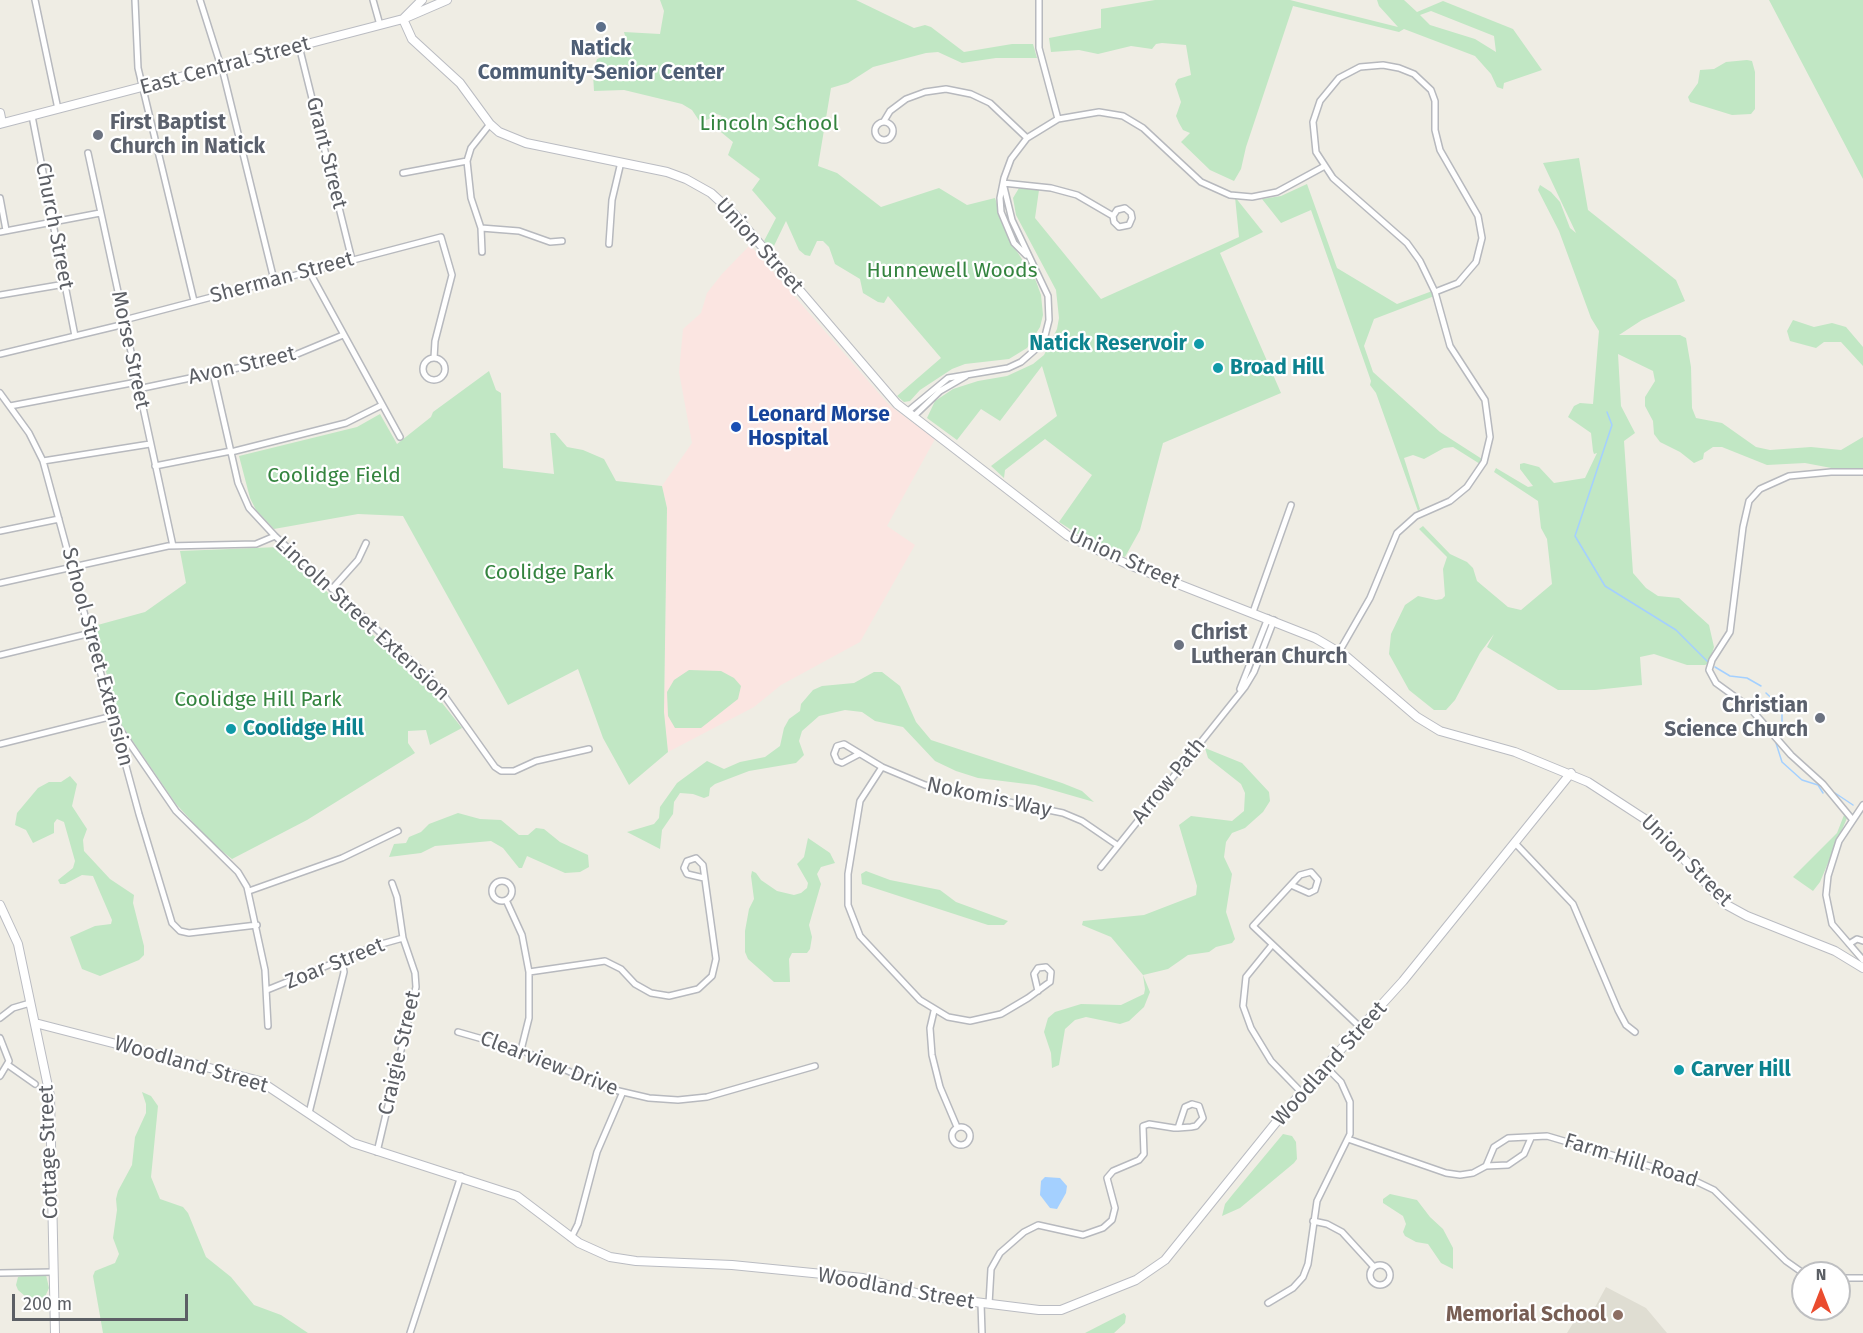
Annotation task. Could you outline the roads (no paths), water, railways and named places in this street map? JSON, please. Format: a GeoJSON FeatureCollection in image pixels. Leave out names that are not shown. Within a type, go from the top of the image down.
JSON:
{"type":"FeatureCollection","features":[{"type":"Feature","properties":{"kind":"street"},"geometry":{"type":"LineString","coordinates":[[35,0],[58,109]]}},
{"type":"Feature","properties":{"kind":"street"},"geometry":{"type":"LineString","coordinates":[[135,0],[137,61],[142,88],[194,302]]}},
{"type":"Feature","properties":{"kind":"street"},"geometry":{"type":"LineString","coordinates":[[200,0],[222,67],[274,280]]}},
{"type":"Feature","properties":{"kind":"street"},"geometry":{"type":"LineString","coordinates":[[373,0],[380,25]]}},
{"type":"Feature","properties":{"kind":"street"},"geometry":{"type":"LineString","coordinates":[[404,19],[422,0]]}},
{"type":"Feature","properties":{"kind":"street","name":"East Central Street"},"geometry":{"type":"LineString","coordinates":[[1,123],[404,19],[447,0]]}},
{"type":"Feature","properties":{"kind":"street"},"geometry":{"type":"LineString","coordinates":[[1039,0],[1039,48],[1058,119]]}},
{"type":"Feature","properties":{"kind":"street","name":"Union Street"},"geometry":{"type":"LineString","coordinates":[[404,19],[412,39],[460,83],[490,124],[499,132],[518,141],[621,162],[686,179],[724,204],[910,415],[1077,541],[1126,564],[1306,633],[1340,652],[1432,727],[1458,737],[1507,749],[1571,773],[1614,797],[1651,824],[1676,847],[1713,892],[1732,908],[1820,944],[1863,968]]}},
{"type":"Feature","properties":{"kind":"street","name":"Grant Street"},"geometry":{"type":"LineString","coordinates":[[300,46],[352,260]]}},
{"type":"Feature","properties":{"kind":"street"},"geometry":{"type":"LineString","coordinates":[[1340,652],[1370,598],[1397,533],[1416,516],[1462,492],[1477,475],[1487,454],[1490,429],[1485,400],[1450,346],[1435,292],[1420,261],[1401,236],[1338,184],[1323,167],[1314,144],[1313,122],[1320,100],[1339,78],[1360,68],[1383,65],[1407,71],[1427,85],[1436,101],[1438,144],[1450,170],[1476,209],[1482,238],[1479,255],[1468,274],[1453,287],[1435,292]]}},
{"type":"Feature","properties":{"kind":"street"},"geometry":{"type":"LineString","coordinates":[[884,121],[890,111],[906,99],[925,92],[946,89],[971,94],[990,103],[1027,138]]}},
{"type":"Feature","properties":{"kind":"street"},"geometry":{"type":"LineString","coordinates":[[910,415],[940,391],[970,374],[1008,368],[1021,362],[1032,353],[1045,336],[1050,312],[1048,296],[1042,280],[1026,255],[1011,220],[1003,183],[1011,159],[1027,138],[1058,119],[1099,112],[1123,116],[1143,128],[1201,182],[1230,195],[1270,194],[1292,186],[1323,167]]}},
{"type":"Feature","properties":{"kind":"street"},"geometry":{"type":"LineString","coordinates":[[0,113],[1,123]]}},
{"type":"Feature","properties":{"kind":"street","name":"Church Street"},"geometry":{"type":"LineString","coordinates":[[32,116],[75,336]]}},
{"type":"Feature","properties":{"kind":"street"},"geometry":{"type":"LineString","coordinates":[[482,252],[481,228],[471,198],[467,161],[471,148],[490,124]]}},
{"type":"Feature","properties":{"kind":"street","name":"Morse Street"},"geometry":{"type":"LineString","coordinates":[[88,153],[173,546]]}},
{"type":"Feature","properties":{"kind":"street"},"geometry":{"type":"LineString","coordinates":[[403,173],[467,161]]}},
{"type":"Feature","properties":{"kind":"street"},"geometry":{"type":"LineString","coordinates":[[609,244],[612,200],[621,162]]}},
{"type":"Feature","properties":{"kind":"street"},"geometry":{"type":"LineString","coordinates":[[1003,183],[1071,193],[1113,216]]}},
{"type":"Feature","properties":{"kind":"street"},"geometry":{"type":"LineString","coordinates":[[0,198],[3,231],[100,213]]}},
{"type":"Feature","properties":{"kind":"street"},"geometry":{"type":"LineString","coordinates":[[481,228],[519,231],[549,242],[562,241]]}},
{"type":"Feature","properties":{"kind":"street","name":"Sherman Street"},"geometry":{"type":"LineString","coordinates":[[0,354],[75,336],[274,280],[441,237],[453,275],[435,341],[434,358]]}},
{"type":"Feature","properties":{"kind":"street"},"geometry":{"type":"LineString","coordinates":[[309,271],[400,437]]}},
{"type":"Feature","properties":{"kind":"street"},"geometry":{"type":"LineString","coordinates":[[0,295],[65,284]]}},
{"type":"Feature","properties":{"kind":"street","name":"Avon Street"},"geometry":{"type":"LineString","coordinates":[[138,389],[300,354],[343,335]]}},
{"type":"Feature","properties":{"kind":"street"},"geometry":{"type":"LineString","coordinates":[[434,358],[442,362],[445,367],[441,377],[433,379],[423,370],[428,360],[434,358]]}},
{"type":"Feature","properties":{"kind":"street","name":"Lincoln Street Extension"},"geometry":{"type":"LineString","coordinates":[[213,373],[231,452],[246,503],[275,536],[436,684],[498,769],[514,771],[536,761],[589,749]]}},
{"type":"Feature","properties":{"kind":"street"},"geometry":{"type":"LineString","coordinates":[[10,406],[137,382]]}},
{"type":"Feature","properties":{"kind":"street","name":"School Street Extension"},"geometry":{"type":"LineString","coordinates":[[0,393],[29,433],[43,461],[170,919],[177,929],[189,933],[257,925]]}},
{"type":"Feature","properties":{"kind":"street"},"geometry":{"type":"LineString","coordinates":[[155,466],[231,452],[346,423],[382,405]]}},
{"type":"Feature","properties":{"kind":"street"},"geometry":{"type":"LineString","coordinates":[[43,461],[150,444]]}},
{"type":"Feature","properties":{"kind":"street"},"geometry":{"type":"LineString","coordinates":[[1852,819],[1823,784],[1791,755],[1749,707],[1716,682],[1709,670],[1712,660],[1730,632],[1743,527],[1749,501],[1760,489],[1789,476],[1863,472]]}},
{"type":"Feature","properties":{"kind":"street"},"geometry":{"type":"LineString","coordinates":[[1253,612],[1291,505]]}},
{"type":"Feature","properties":{"kind":"street"},"geometry":{"type":"LineString","coordinates":[[0,531],[59,519]]}},
{"type":"Feature","properties":{"kind":"street"},"geometry":{"type":"LineString","coordinates":[[0,583],[173,546],[256,544],[275,536]]}},
{"type":"Feature","properties":{"kind":"street"},"geometry":{"type":"LineString","coordinates":[[332,589],[358,560],[366,543]]}},
{"type":"Feature","properties":{"kind":"street","name":"Arrow Path"},"geometry":{"type":"LineString","coordinates":[[1101,867],[1254,672],[1271,619]]}},
{"type":"Feature","properties":{"kind":"street"},"geometry":{"type":"LineString","coordinates":[[0,656],[91,633]]}},
{"type":"Feature","properties":{"kind":"street"},"geometry":{"type":"LineString","coordinates":[[0,744],[114,719],[176,811],[238,872],[249,891],[267,990],[268,1026]]}},
{"type":"Feature","properties":{"kind":"street","name":"Nokomis Way"},"geometry":{"type":"LineString","coordinates":[[859,754],[842,763],[837,761],[834,754],[837,746],[844,744],[882,768],[925,785],[1063,813],[1082,821],[1117,845]]}},
{"type":"Feature","properties":{"kind":"street"},"geometry":{"type":"LineString","coordinates":[[882,768],[860,801],[847,882],[848,905],[852,921],[865,942],[913,994],[934,1011],[962,1020],[986,1019],[1008,1011],[1038,991]]}},
{"type":"Feature","properties":{"kind":"street","name":"Woodland Street"},"geometry":{"type":"LineString","coordinates":[[34,1023],[251,1078],[274,1089],[353,1143],[461,1176],[523,1199],[571,1238],[594,1252],[619,1259],[732,1265],[863,1278],[919,1294],[985,1304],[1061,1310],[1149,1273],[1171,1253],[1302,1093],[1403,981],[1571,773]]}},
{"type":"Feature","properties":{"kind":"street"},"geometry":{"type":"LineString","coordinates":[[1863,804],[1852,819],[1834,854],[1826,895],[1832,924],[1863,960]]}},
{"type":"Feature","properties":{"kind":"street"},"geometry":{"type":"LineString","coordinates":[[249,891],[365,847],[398,831]]}},
{"type":"Feature","properties":{"kind":"street"},"geometry":{"type":"LineString","coordinates":[[1515,843],[1573,904],[1618,1010],[1626,1025],[1635,1032]]}},
{"type":"Feature","properties":{"kind":"street"},"geometry":{"type":"LineString","coordinates":[[365,847],[370,854]]}},
{"type":"Feature","properties":{"kind":"street"},"geometry":{"type":"LineString","coordinates":[[1291,885],[1309,893],[1317,887],[1318,880],[1314,874],[1307,872],[1291,885],[1253,926],[1361,1028]]}},
{"type":"Feature","properties":{"kind":"street"},"geometry":{"type":"LineString","coordinates":[[529,972],[599,961],[616,965],[634,984],[651,993],[669,996],[698,989],[712,976],[716,959],[704,878]]}},
{"type":"Feature","properties":{"kind":"street","name":"Craigie Street"},"geometry":{"type":"LineString","coordinates":[[377,1152],[416,994],[415,973],[403,938],[393,884]]}},
{"type":"Feature","properties":{"kind":"street"},"geometry":{"type":"LineString","coordinates":[[506,900],[522,935],[529,972],[529,1018],[521,1050]]}},
{"type":"Feature","properties":{"kind":"street","name":"Cottage Street"},"geometry":{"type":"LineString","coordinates":[[0,906],[18,944],[50,1096],[55,1333]]}},
{"type":"Feature","properties":{"kind":"street","name":"Zoar Street"},"geometry":{"type":"LineString","coordinates":[[267,990],[403,938]]}},
{"type":"Feature","properties":{"kind":"street"},"geometry":{"type":"LineString","coordinates":[[1849,944],[1857,939],[1863,941]]}},
{"type":"Feature","properties":{"kind":"street"},"geometry":{"type":"LineString","coordinates":[[1272,945],[1246,977],[1243,1006],[1251,1029],[1271,1060],[1302,1093]]}},
{"type":"Feature","properties":{"kind":"street"},"geometry":{"type":"LineString","coordinates":[[309,1113],[344,972],[342,960]]}},
{"type":"Feature","properties":{"kind":"street"},"geometry":{"type":"LineString","coordinates":[[0,1018],[13,1008],[30,1003]]}},
{"type":"Feature","properties":{"kind":"street"},"geometry":{"type":"LineString","coordinates":[[934,1011],[930,1028],[932,1055],[940,1087],[957,1127]]}},
{"type":"Feature","properties":{"kind":"street","name":"Clearview Drive"},"geometry":{"type":"LineString","coordinates":[[458,1032],[521,1050],[588,1082],[622,1094],[668,1100],[707,1097],[815,1066]]}},
{"type":"Feature","properties":{"kind":"street"},"geometry":{"type":"LineString","coordinates":[[0,1038],[8,1058],[8,1065],[0,1076]]}},
{"type":"Feature","properties":{"kind":"street"},"geometry":{"type":"LineString","coordinates":[[8,1065],[35,1084]]}},
{"type":"Feature","properties":{"kind":"street"},"geometry":{"type":"LineString","coordinates":[[1268,1303],[1293,1288],[1303,1277],[1308,1264],[1317,1201],[1348,1139],[1352,1122],[1350,1102],[1341,1082],[1326,1067]]}},
{"type":"Feature","properties":{"kind":"street"},"geometry":{"type":"LineString","coordinates":[[571,1238],[578,1224],[597,1152],[622,1094]]}},
{"type":"Feature","properties":{"kind":"street"},"geometry":{"type":"LineString","coordinates":[[981,1333],[992,1269],[1000,1253],[1024,1232],[1038,1225],[1083,1234],[1103,1228],[1112,1220],[1115,1208],[1107,1178],[1113,1172],[1142,1158],[1145,1150],[1143,1126],[1153,1124],[1178,1128],[1199,1125],[1203,1114],[1199,1106],[1192,1104],[1185,1107],[1178,1128]]}},
{"type":"Feature","properties":{"kind":"street","name":"Farm Hill Road"},"geometry":{"type":"LineString","coordinates":[[1486,1166],[1491,1151],[1497,1144],[1512,1136],[1554,1137],[1703,1183],[1719,1194],[1791,1266]]}},
{"type":"Feature","properties":{"kind":"street"},"geometry":{"type":"LineString","coordinates":[[1348,1139],[1453,1174],[1473,1173],[1486,1166],[1504,1166],[1515,1161],[1524,1154],[1532,1138]]}},
{"type":"Feature","properties":{"kind":"street"},"geometry":{"type":"LineString","coordinates":[[410,1333],[461,1176]]}},
{"type":"Feature","properties":{"kind":"street"},"geometry":{"type":"LineString","coordinates":[[1313,1221],[1327,1224],[1342,1232],[1374,1267]]}},
{"type":"Feature","properties":{"kind":"street"},"geometry":{"type":"LineString","coordinates":[[0,1273],[53,1272]]}},
{"type":"Feature","properties":{"kind":"water"},"geometry":{"type":"Polygon","coordinates":[[[1045,1177],[1060,1178],[1067,1186],[1066,1193],[1057,1209],[1050,1208],[1040,1195],[1041,1181],[1045,1177]]]}},
{"type":"Feature","properties":{"kind":"waterway"},"geometry":{"type":"LineString","coordinates":[[1607,412],[1612,425],[1575,536],[1605,586],[1676,630],[1708,662]]}},
{"type":"Feature","properties":{"kind":"waterway"},"geometry":{"type":"LineString","coordinates":[[1715,667],[1730,676],[1747,678],[1761,686]]}},
{"type":"Feature","properties":{"kind":"waterway"},"geometry":{"type":"LineString","coordinates":[[1766,693],[1782,708],[1782,723],[1777,730]]}},
{"type":"Feature","properties":{"kind":"waterway"},"geometry":{"type":"LineString","coordinates":[[1775,740],[1782,762],[1802,780],[1818,785],[1823,793]]}},
{"type":"Feature","properties":{"kind":"waterway"},"geometry":{"type":"LineString","coordinates":[[1835,793],[1853,805]]}},
{"type":"Feature","properties":{"kind":"place","name":"Natick Community-Senior Center"},"geometry":{"type":"Point","coordinates":[601,27]}},
{"type":"Feature","properties":{"kind":"place","name":"First Baptist Church in Natick"},"geometry":{"type":"Point","coordinates":[98,135]}},
{"type":"Feature","properties":{"kind":"place","name":"Natick Reservoir"},"geometry":{"type":"Point","coordinates":[1199,344]}},
{"type":"Feature","properties":{"kind":"place","name":"Broad Hill"},"geometry":{"type":"Point","coordinates":[1218,368]}},
{"type":"Feature","properties":{"kind":"place","name":"Leonard Morse Hospital"},"geometry":{"type":"Point","coordinates":[736,427]}},
{"type":"Feature","properties":{"kind":"place","name":"Christ Lutheran Church"},"geometry":{"type":"Point","coordinates":[1179,645]}},
{"type":"Feature","properties":{"kind":"place","name":"Christian Science Church"},"geometry":{"type":"Point","coordinates":[1820,718]}},
{"type":"Feature","properties":{"kind":"place","name":"Coolidge Hill"},"geometry":{"type":"Point","coordinates":[231,729]}},
{"type":"Feature","properties":{"kind":"place","name":"Carver Hill"},"geometry":{"type":"Point","coordinates":[1679,1070]}},
{"type":"Feature","properties":{"kind":"place","name":"Memorial School"},"geometry":{"type":"Point","coordinates":[1618,1315]}},
{"type":"Feature","properties":{"kind":"park label","name":"Lincoln School"},"geometry":{"type":"Point","coordinates":[769,124]}},
{"type":"Feature","properties":{"kind":"park label","name":"Hunnewell Woods"},"geometry":{"type":"Point","coordinates":[952,271]}},
{"type":"Feature","properties":{"kind":"park label","name":"Coolidge Field"},"geometry":{"type":"Point","coordinates":[334,476]}},
{"type":"Feature","properties":{"kind":"park label","name":"Coolidge Park"},"geometry":{"type":"Point","coordinates":[549,573]}},
{"type":"Feature","properties":{"kind":"park label","name":"Coolidge Hill Park"},"geometry":{"type":"Point","coordinates":[258,700]}}]}
